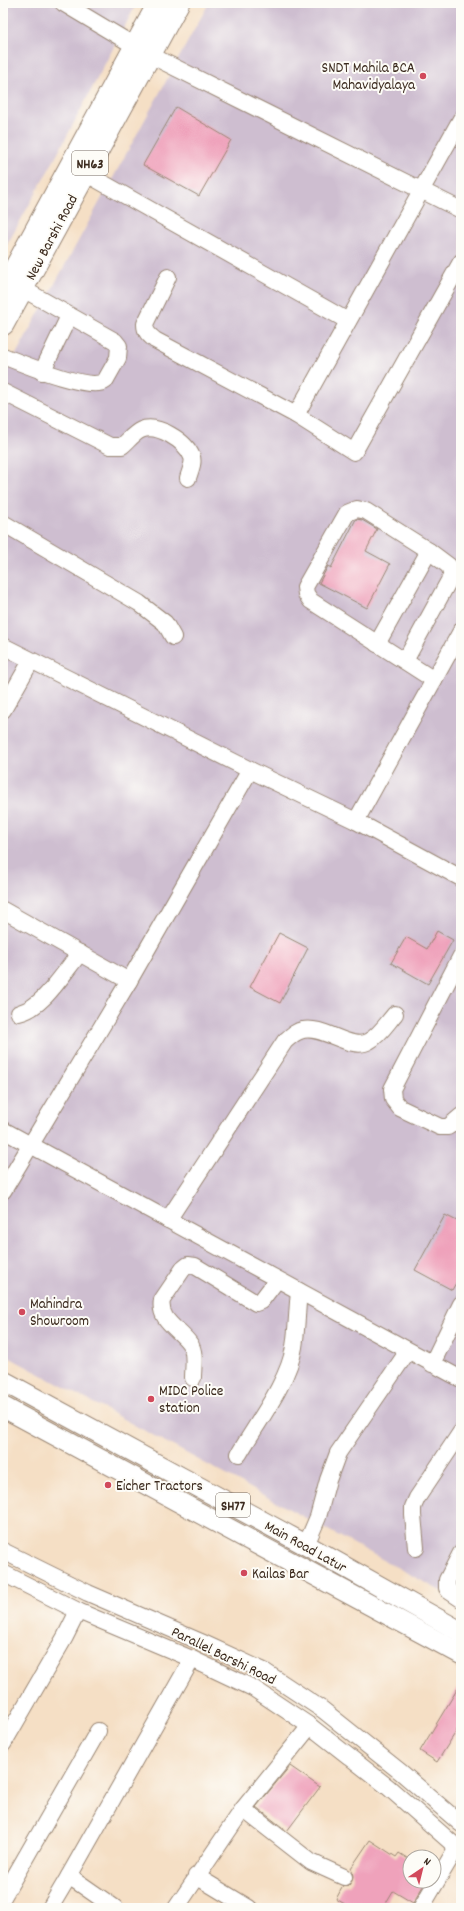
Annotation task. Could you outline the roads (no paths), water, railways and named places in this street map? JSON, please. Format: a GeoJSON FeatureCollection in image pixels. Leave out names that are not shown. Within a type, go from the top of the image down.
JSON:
{"type":"FeatureCollection","features":[{"type":"Feature","properties":{"kind":"highway","name":"New Barshi Road"},"geometry":{"type":"LineString","coordinates":[[13,290],[85,173],[143,51],[159,3]]}},
{"type":"Feature","properties":{"kind":"highway","name":"New Barshi Road"},"geometry":{"type":"LineString","coordinates":[[3,324],[13,290],[143,51],[178,3]]}},
{"type":"Feature","properties":{"kind":"main road","name":"Main Road Latur"},"geometry":{"type":"LineString","coordinates":[[3,1381],[306,1545],[461,1632]]}},
{"type":"Feature","properties":{"kind":"main road","name":"Main Road Latur"},"geometry":{"type":"LineString","coordinates":[[3,1407],[461,1654]]}},
{"type":"Feature","properties":{"kind":"street"},"geometry":{"type":"LineString","coordinates":[[63,3],[143,51],[422,189],[461,210]]}},
{"type":"Feature","properties":{"kind":"street"},"geometry":{"type":"LineString","coordinates":[[296,415],[461,118]]}},
{"type":"Feature","properties":{"kind":"street"},"geometry":{"type":"LineString","coordinates":[[85,173],[348,321]]}},
{"type":"Feature","properties":{"kind":"street"},"geometry":{"type":"LineString","coordinates":[[168,276],[145,324],[145,330],[148,334],[155,340],[296,415],[354,452],[461,262]]}},
{"type":"Feature","properties":{"kind":"street"},"geometry":{"type":"LineString","coordinates":[[3,356],[42,372],[96,385],[105,382],[118,358],[119,346],[115,341],[69,316],[13,290]]}},
{"type":"Feature","properties":{"kind":"street"},"geometry":{"type":"LineString","coordinates":[[42,372],[69,316]]}},
{"type":"Feature","properties":{"kind":"street"},"geometry":{"type":"LineString","coordinates":[[3,392],[110,446],[122,446],[140,430],[150,428],[159,430],[174,438],[186,448],[192,456],[193,462],[188,478]]}},
{"type":"Feature","properties":{"kind":"street"},"geometry":{"type":"LineString","coordinates":[[405,662],[452,575],[449,566],[429,550],[366,511],[357,509],[348,514],[305,587],[306,594],[311,601],[405,662],[434,680]]}},
{"type":"Feature","properties":{"kind":"street"},"geometry":{"type":"LineString","coordinates":[[3,523],[139,603],[165,623],[173,637]]}},
{"type":"Feature","properties":{"kind":"street"},"geometry":{"type":"LineString","coordinates":[[377,644],[429,550]]}},
{"type":"Feature","properties":{"kind":"street"},"geometry":{"type":"LineString","coordinates":[[356,821],[461,631]]}},
{"type":"Feature","properties":{"kind":"street"},"geometry":{"type":"LineString","coordinates":[[3,646],[250,770],[356,821],[461,878]]}},
{"type":"Feature","properties":{"kind":"street"},"geometry":{"type":"LineString","coordinates":[[3,710],[31,661]]}},
{"type":"Feature","properties":{"kind":"street"},"geometry":{"type":"LineString","coordinates":[[3,1191],[129,982],[250,770]]}},
{"type":"Feature","properties":{"kind":"street"},"geometry":{"type":"LineString","coordinates":[[3,910],[129,982]]}},
{"type":"Feature","properties":{"kind":"street"},"geometry":{"type":"LineString","coordinates":[[19,1013],[26,1012],[40,1002],[80,953]]}},
{"type":"Feature","properties":{"kind":"street"},"geometry":{"type":"LineString","coordinates":[[461,956],[392,1089],[393,1099],[400,1108],[440,1127],[448,1127],[461,1116]]}},
{"type":"Feature","properties":{"kind":"street"},"geometry":{"type":"LineString","coordinates":[[168,1220],[285,1041],[294,1033],[304,1029],[320,1032],[357,1044],[368,1042],[375,1037],[395,1014]]}},
{"type":"Feature","properties":{"kind":"street"},"geometry":{"type":"LineString","coordinates":[[3,1130],[461,1379]]}},
{"type":"Feature","properties":{"kind":"street"},"geometry":{"type":"LineString","coordinates":[[193,1378],[193,1351],[190,1344],[164,1318],[160,1306],[162,1300],[183,1269],[188,1265],[195,1266],[256,1303],[261,1301],[278,1280]]}},
{"type":"Feature","properties":{"kind":"street"},"geometry":{"type":"LineString","coordinates":[[239,1454],[284,1379],[290,1363],[294,1347],[299,1291]]}},
{"type":"Feature","properties":{"kind":"street"},"geometry":{"type":"LineString","coordinates":[[432,1364],[461,1304]]}},
{"type":"Feature","properties":{"kind":"street"},"geometry":{"type":"LineString","coordinates":[[306,1545],[318,1517],[328,1480],[338,1453],[408,1351]]}},
{"type":"Feature","properties":{"kind":"street"},"geometry":{"type":"LineString","coordinates":[[416,1548],[413,1515],[415,1502],[461,1432]]}},
{"type":"Feature","properties":{"kind":"street","name":"Parallel Barshi Road"},"geometry":{"type":"LineString","coordinates":[[3,1551],[88,1594],[201,1642],[264,1672],[323,1710],[402,1772],[461,1824]]}},
{"type":"Feature","properties":{"kind":"street"},"geometry":{"type":"LineString","coordinates":[[461,1552],[447,1580],[449,1591],[461,1598]]}},
{"type":"Feature","properties":{"kind":"street"},"geometry":{"type":"LineString","coordinates":[[5,1577],[78,1611],[192,1659],[253,1688],[310,1726],[388,1787],[459,1849],[421,1908]]}},
{"type":"Feature","properties":{"kind":"street"},"geometry":{"type":"LineString","coordinates":[[3,1744],[65,1637],[78,1611]]}},
{"type":"Feature","properties":{"kind":"street"},"geometry":{"type":"LineString","coordinates":[[50,1908],[192,1659]]}},
{"type":"Feature","properties":{"kind":"street"},"geometry":{"type":"LineString","coordinates":[[176,1908],[242,1809],[310,1726]]}},
{"type":"Feature","properties":{"kind":"street"},"geometry":{"type":"LineString","coordinates":[[3,1897],[98,1731]]}},
{"type":"Feature","properties":{"kind":"street"},"geometry":{"type":"LineString","coordinates":[[242,1809],[311,1862],[344,1877]]}},
{"type":"Feature","properties":{"kind":"street"},"geometry":{"type":"LineString","coordinates":[[69,1876],[115,1908]]}},
{"type":"Feature","properties":{"kind":"street"},"geometry":{"type":"LineString","coordinates":[[196,1876],[249,1908]]}},
{"type":"Feature","properties":{"kind":"place","name":"SNDT Mahila BCA Mahavidyalaya"},"geometry":{"type":"Point","coordinates":[423,76]}},
{"type":"Feature","properties":{"kind":"place","name":"Mahindra Showroom"},"geometry":{"type":"Point","coordinates":[22,1312]}},
{"type":"Feature","properties":{"kind":"place","name":"MIDC Police station"},"geometry":{"type":"Point","coordinates":[151,1399]}},
{"type":"Feature","properties":{"kind":"place","name":"Eicher Tractors"},"geometry":{"type":"Point","coordinates":[108,1485]}},
{"type":"Feature","properties":{"kind":"place","name":"Kailas Bar"},"geometry":{"type":"Point","coordinates":[244,1573]}}]}
